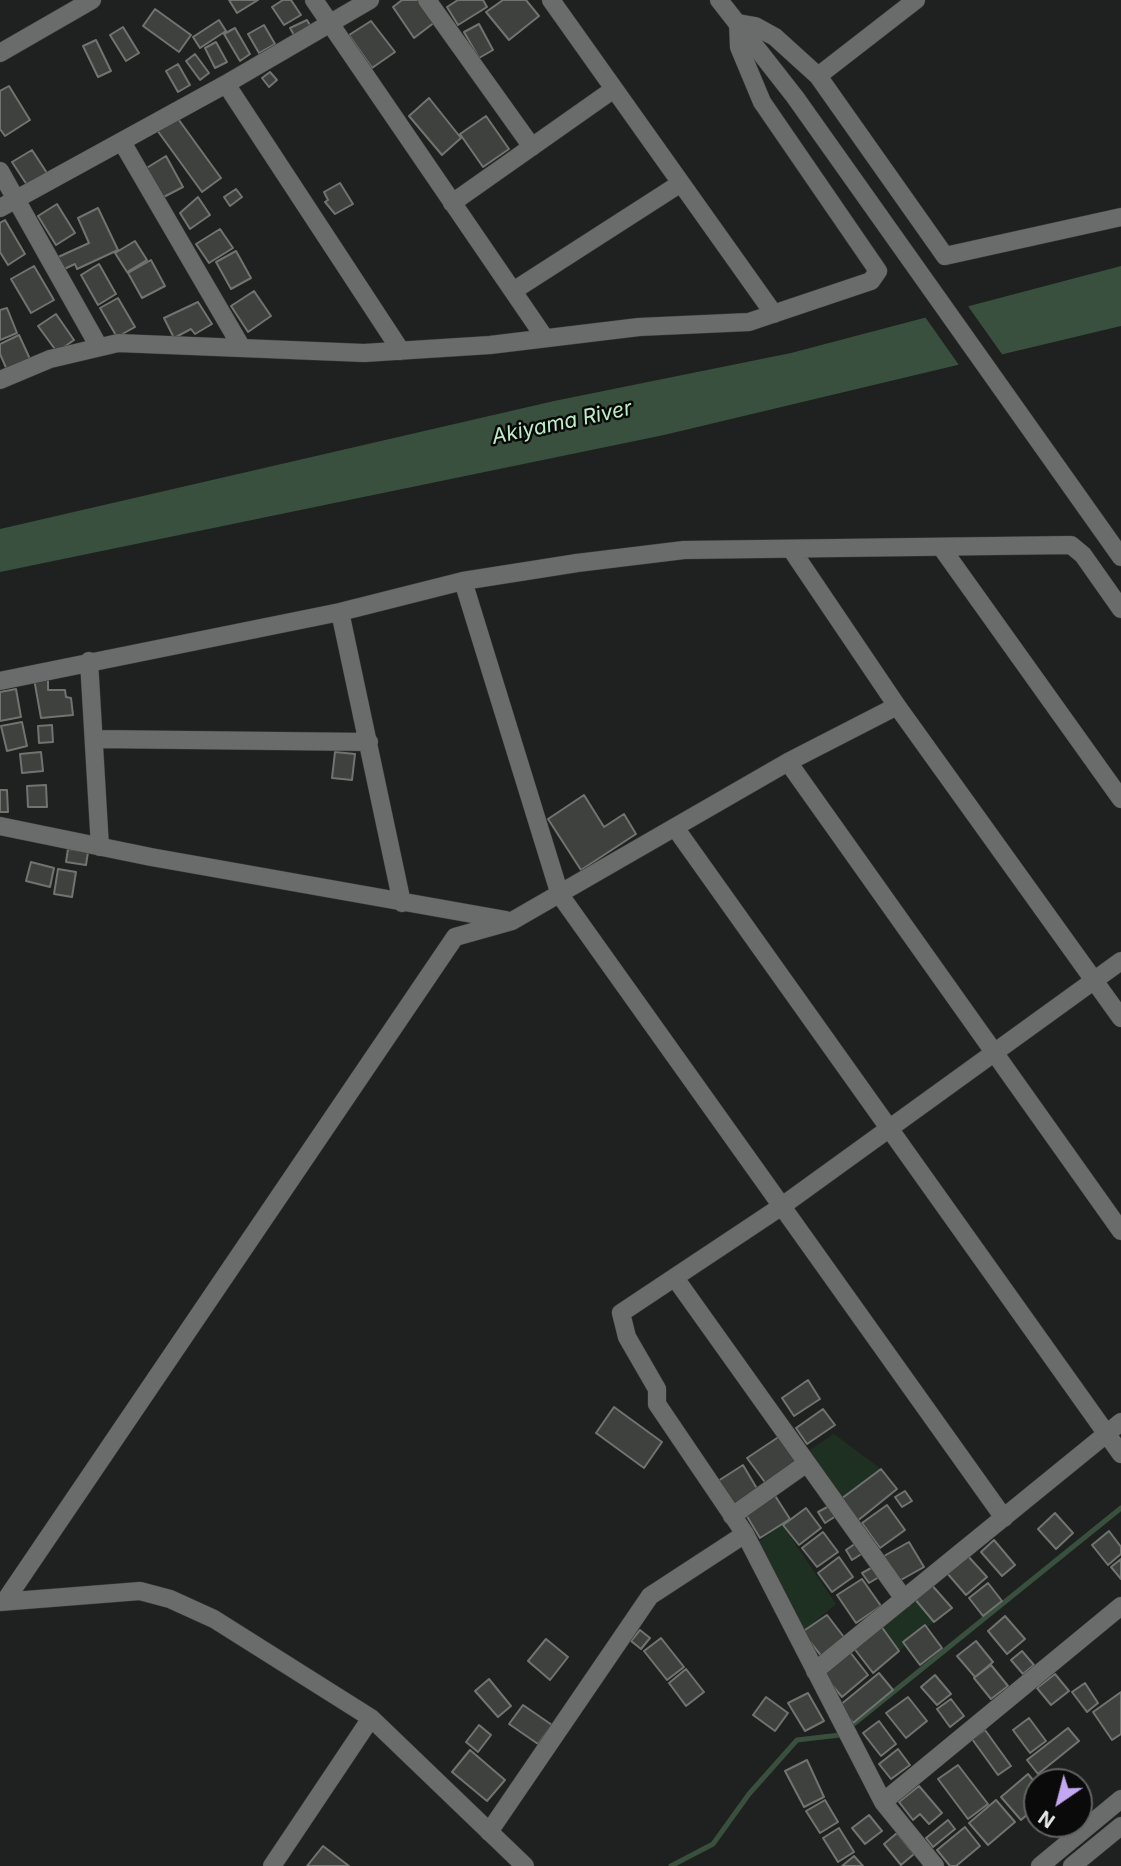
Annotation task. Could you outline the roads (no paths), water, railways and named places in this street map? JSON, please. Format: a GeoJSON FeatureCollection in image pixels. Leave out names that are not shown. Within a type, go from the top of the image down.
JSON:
{"type":"FeatureCollection","features":[{"type":"Feature","properties":{"kind":"street"},"geometry":{"type":"LineString","coordinates":[[1,51],[92,0]]}},
{"type":"Feature","properties":{"kind":"street"},"geometry":{"type":"LineString","coordinates":[[314,0],[545,338]]}},
{"type":"Feature","properties":{"kind":"street"},"geometry":{"type":"LineString","coordinates":[[0,208],[226,84],[370,0]]}},
{"type":"Feature","properties":{"kind":"street"},"geometry":{"type":"LineString","coordinates":[[427,0],[532,147]]}},
{"type":"Feature","properties":{"kind":"street"},"geometry":{"type":"LineString","coordinates":[[551,0],[774,314]]}},
{"type":"Feature","properties":{"kind":"street"},"geometry":{"type":"LineString","coordinates":[[719,0],[795,97],[1121,557]]}},
{"type":"Feature","properties":{"kind":"street"},"geometry":{"type":"LineString","coordinates":[[818,76],[912,1]]}},
{"type":"Feature","properties":{"kind":"street"},"geometry":{"type":"LineString","coordinates":[[738,23],[755,26],[775,37],[818,76],[945,256],[1121,217]]}},
{"type":"Feature","properties":{"kind":"street"},"geometry":{"type":"LineString","coordinates":[[0,380],[51,359],[118,343],[364,353],[545,338],[639,327],[749,321],[871,281],[878,271],[762,102],[739,47],[738,23]]}},
{"type":"Feature","properties":{"kind":"street"},"geometry":{"type":"LineString","coordinates":[[226,84],[401,351]]}},
{"type":"Feature","properties":{"kind":"street"},"geometry":{"type":"LineString","coordinates":[[452,203],[614,89]]}},
{"type":"Feature","properties":{"kind":"street"},"geometry":{"type":"LineString","coordinates":[[122,142],[242,348]]}},
{"type":"Feature","properties":{"kind":"street"},"geometry":{"type":"LineString","coordinates":[[0,171],[99,348]]}},
{"type":"Feature","properties":{"kind":"street"},"geometry":{"type":"LineString","coordinates":[[513,291],[681,183]]}},
{"type":"Feature","properties":{"kind":"street"},"geometry":{"type":"LineString","coordinates":[[0,681],[340,612],[463,581],[684,550],[1070,545],[1083,555],[1121,609]]}},
{"type":"Feature","properties":{"kind":"street"},"geometry":{"type":"LineString","coordinates":[[941,547],[1121,799]]}},
{"type":"Feature","properties":{"kind":"street"},"geometry":{"type":"LineString","coordinates":[[791,549],[897,706],[1121,1018]]}},
{"type":"Feature","properties":{"kind":"street"},"geometry":{"type":"LineString","coordinates":[[463,581],[561,895],[1004,1518]]}},
{"type":"Feature","properties":{"kind":"street"},"geometry":{"type":"LineString","coordinates":[[340,612],[402,903]]}},
{"type":"Feature","properties":{"kind":"street"},"geometry":{"type":"LineString","coordinates":[[89,661],[100,846]]}},
{"type":"Feature","properties":{"kind":"street"},"geometry":{"type":"LineString","coordinates":[[2,1602],[455,937],[512,921],[676,829],[788,762],[897,706]]}},
{"type":"Feature","properties":{"kind":"street"},"geometry":{"type":"LineString","coordinates":[[95,739],[369,742]]}},
{"type":"Feature","properties":{"kind":"street"},"geometry":{"type":"LineString","coordinates":[[788,762],[1121,1231]]}},
{"type":"Feature","properties":{"kind":"street"},"geometry":{"type":"LineString","coordinates":[[0,826],[402,903],[512,921]]}},
{"type":"Feature","properties":{"kind":"street"},"geometry":{"type":"LineString","coordinates":[[676,829],[888,1130],[1114,1428],[1121,1454]]}},
{"type":"Feature","properties":{"kind":"street"},"geometry":{"type":"LineString","coordinates":[[935,1866],[883,1802],[745,1534],[657,1404],[657,1389],[627,1337],[621,1313],[782,1206],[1121,961]]}},
{"type":"Feature","properties":{"kind":"street"},"geometry":{"type":"LineString","coordinates":[[675,1278],[904,1599]]}},
{"type":"Feature","properties":{"kind":"street"},"geometry":{"type":"LineString","coordinates":[[815,1671],[1114,1428]]}},
{"type":"Feature","properties":{"kind":"street"},"geometry":{"type":"LineString","coordinates":[[732,1516],[807,1463]]}},
{"type":"Feature","properties":{"kind":"street"},"geometry":{"type":"LineString","coordinates":[[489,1832],[650,1596],[745,1534]]}},
{"type":"Feature","properties":{"kind":"street"},"geometry":{"type":"LineString","coordinates":[[2,1602],[140,1591],[170,1599],[214,1619],[371,1718],[525,1866]]}},
{"type":"Feature","properties":{"kind":"street"},"geometry":{"type":"LineString","coordinates":[[883,1802],[1121,1606]]}},
{"type":"Feature","properties":{"kind":"street"},"geometry":{"type":"LineString","coordinates":[[272,1866],[371,1718]]}},
{"type":"Feature","properties":{"kind":"street"},"geometry":{"type":"LineString","coordinates":[[1040,1866],[1121,1799]]}},
{"type":"Feature","properties":{"kind":"street"},"geometry":{"type":"LineString","coordinates":[[1072,1866],[1121,1826]]}},
{"type":"Feature","properties":{"kind":"water","name":"Akiyama River"},"geometry":{"type":"Polygon","coordinates":[[[1121,266],[1121,326],[664,435],[0,572],[0,529],[554,401],[791,353],[1121,266]]]}},
{"type":"Feature","properties":{"kind":"waterway"},"geometry":{"type":"LineString","coordinates":[[671,1866],[713,1844],[749,1794],[797,1740],[840,1735],[1121,1508]]}}]}
